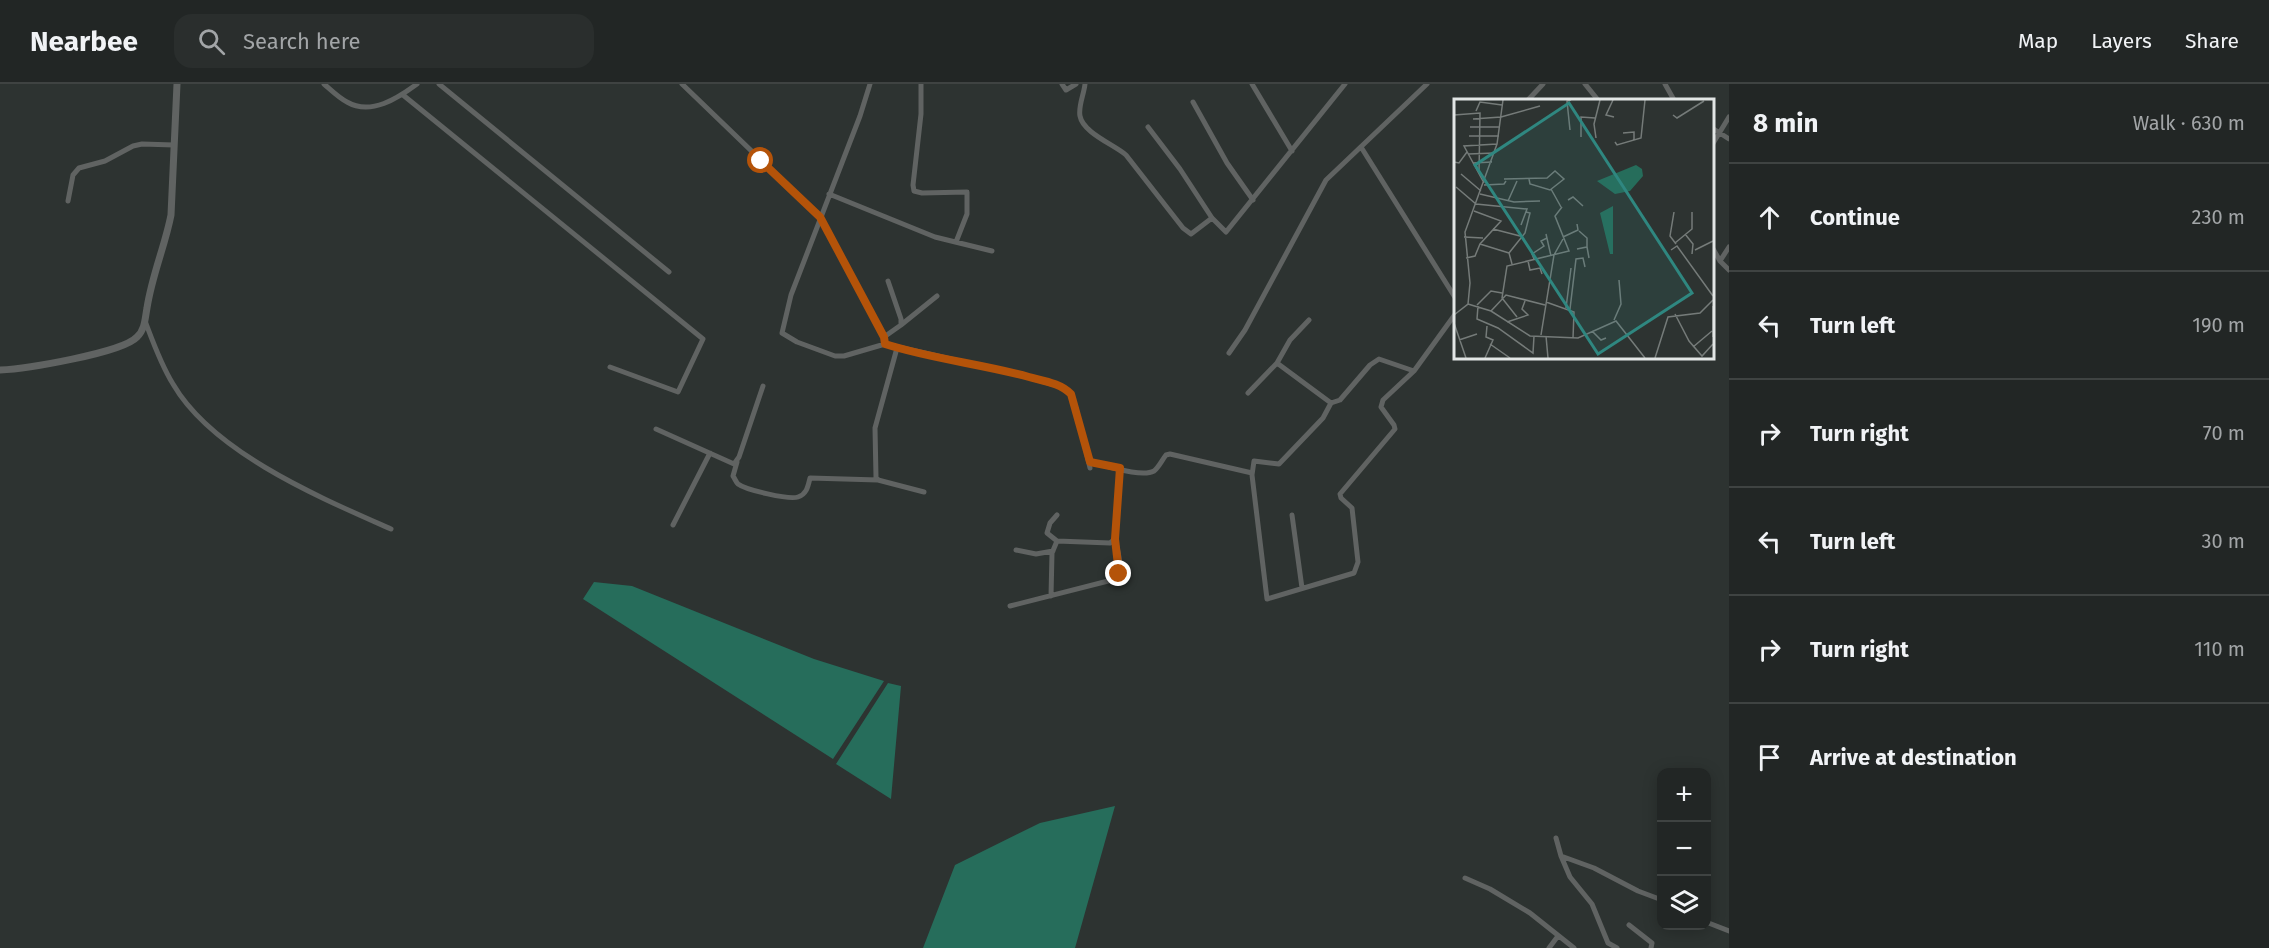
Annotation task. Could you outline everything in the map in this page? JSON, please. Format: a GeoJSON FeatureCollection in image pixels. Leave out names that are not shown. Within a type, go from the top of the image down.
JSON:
{"type":"FeatureCollection","features":[{"type":"Feature","properties":{"kind":"street"},"geometry":{"type":"LineString","coordinates":[[0,370],[60,362],[132,342],[141,333],[157,261],[168,233],[171,215],[177,84]]}},
{"type":"Feature","properties":{"kind":"street"},"geometry":{"type":"LineString","coordinates":[[324,84],[347,103],[367,108],[375,107],[403,94],[417,84]]}},
{"type":"Feature","properties":{"kind":"street"},"geometry":{"type":"LineString","coordinates":[[439,84],[669,272]]}},
{"type":"Feature","properties":{"kind":"street"},"geometry":{"type":"LineString","coordinates":[[682,84],[820,217],[884,337],[885,344]]}},
{"type":"Feature","properties":{"kind":"street"},"geometry":{"type":"LineString","coordinates":[[870,84],[860,116],[791,295],[782,333],[797,342],[835,356],[844,356],[885,344],[1017,374],[1065,388],[1071,394],[1076,408],[1090,465],[1147,473],[1154,471],[1166,454],[1170,454],[1252,473]]}},
{"type":"Feature","properties":{"kind":"street"},"geometry":{"type":"LineString","coordinates":[[921,84],[921,114],[914,191],[918,193],[967,192],[967,214],[956,242]]}},
{"type":"Feature","properties":{"kind":"street"},"geometry":{"type":"LineString","coordinates":[[1062,84],[1066,90],[1076,84]]}},
{"type":"Feature","properties":{"kind":"street"},"geometry":{"type":"LineString","coordinates":[[1085,84],[1079,115],[1082,122],[1110,146],[1126,155],[1183,228],[1191,234],[1212,218]]}},
{"type":"Feature","properties":{"kind":"street"},"geometry":{"type":"LineString","coordinates":[[1252,84],[1292,151]]}},
{"type":"Feature","properties":{"kind":"street"},"geometry":{"type":"LineString","coordinates":[[1148,127],[1180,169],[1212,218],[1226,232],[1345,84]]}},
{"type":"Feature","properties":{"kind":"street"},"geometry":{"type":"LineString","coordinates":[[1228,353],[1256,311],[1326,180],[1427,84]]}},
{"type":"Feature","properties":{"kind":"street"},"geometry":{"type":"LineString","coordinates":[[1529,99],[1543,84]]}},
{"type":"Feature","properties":{"kind":"street"},"geometry":{"type":"LineString","coordinates":[[1585,84],[1597,99]]}},
{"type":"Feature","properties":{"kind":"street"},"geometry":{"type":"LineString","coordinates":[[1665,84],[1673,99]]}},
{"type":"Feature","properties":{"kind":"street"},"geometry":{"type":"LineString","coordinates":[[403,94],[703,339],[678,392],[610,367]]}},
{"type":"Feature","properties":{"kind":"street"},"geometry":{"type":"LineString","coordinates":[[1193,102],[1227,164],[1253,200]]}},
{"type":"Feature","properties":{"kind":"street"},"geometry":{"type":"LineString","coordinates":[[1714,143],[1729,117]]}},
{"type":"Feature","properties":{"kind":"street"},"geometry":{"type":"LineString","coordinates":[[1714,129],[1729,139]]}},
{"type":"Feature","properties":{"kind":"street"},"geometry":{"type":"LineString","coordinates":[[68,201],[73,175],[79,168],[105,161],[142,144],[174,145]]}},
{"type":"Feature","properties":{"kind":"street"},"geometry":{"type":"LineString","coordinates":[[1361,147],[1454,296]]}},
{"type":"Feature","properties":{"kind":"street"},"geometry":{"type":"LineString","coordinates":[[829,195],[936,237],[992,251]]}},
{"type":"Feature","properties":{"kind":"street"},"geometry":{"type":"LineString","coordinates":[[1720,261],[1729,247]]}},
{"type":"Feature","properties":{"kind":"street"},"geometry":{"type":"LineString","coordinates":[[1714,249],[1720,261],[1729,270]]}},
{"type":"Feature","properties":{"kind":"street"},"geometry":{"type":"LineString","coordinates":[[888,281],[901,325]]}},
{"type":"Feature","properties":{"kind":"street"},"geometry":{"type":"LineString","coordinates":[[884,337],[937,296]]}},
{"type":"Feature","properties":{"kind":"street"},"geometry":{"type":"LineString","coordinates":[[1414,371],[1379,359],[1370,365],[1340,400],[1331,403],[1323,418],[1279,464],[1254,461],[1252,473],[1267,599],[1354,573],[1358,566],[1352,508],[1341,498],[1340,494],[1395,429],[1381,407],[1383,400],[1414,371],[1454,316]]}},
{"type":"Feature","properties":{"kind":"street"},"geometry":{"type":"LineString","coordinates":[[1248,393],[1276,363],[1290,340],[1309,320]]}},
{"type":"Feature","properties":{"kind":"street"},"geometry":{"type":"LineString","coordinates":[[145,321],[173,384],[195,413],[224,439],[290,483],[391,530]]}},
{"type":"Feature","properties":{"kind":"street"},"geometry":{"type":"LineString","coordinates":[[878,480],[876,477],[875,428],[897,348]]}},
{"type":"Feature","properties":{"kind":"street"},"geometry":{"type":"LineString","coordinates":[[1276,363],[1331,403]]}},
{"type":"Feature","properties":{"kind":"street"},"geometry":{"type":"LineString","coordinates":[[763,386],[733,476],[737,483],[747,488],[790,498],[799,497],[806,491],[810,478],[878,480],[924,492]]}},
{"type":"Feature","properties":{"kind":"street"},"geometry":{"type":"LineString","coordinates":[[656,429],[734,464],[737,462]]}},
{"type":"Feature","properties":{"kind":"street"},"geometry":{"type":"LineString","coordinates":[[673,525],[710,453]]}},
{"type":"Feature","properties":{"kind":"street"},"geometry":{"type":"LineString","coordinates":[[1010,606],[1116,579],[1119,574],[1115,539],[1120,468]]}},
{"type":"Feature","properties":{"kind":"street"},"geometry":{"type":"LineString","coordinates":[[1057,515],[1047,529],[1047,533],[1058,541],[1101,544],[1110,543],[1115,539]]}},
{"type":"Feature","properties":{"kind":"street"},"geometry":{"type":"LineString","coordinates":[[1292,515],[1302,588]]}},
{"type":"Feature","properties":{"kind":"street"},"geometry":{"type":"LineString","coordinates":[[1051,596],[1053,551],[1058,541]]}},
{"type":"Feature","properties":{"kind":"street"},"geometry":{"type":"LineString","coordinates":[[1016,550],[1036,554],[1053,551]]}},
{"type":"Feature","properties":{"kind":"street"},"geometry":{"type":"LineString","coordinates":[[1556,838],[1570,877],[1592,904],[1608,943],[1617,948]]}},
{"type":"Feature","properties":{"kind":"street"},"geometry":{"type":"LineString","coordinates":[[1561,856],[1594,868],[1657,898]]}},
{"type":"Feature","properties":{"kind":"street"},"geometry":{"type":"LineString","coordinates":[[1465,878],[1490,889],[1530,913],[1574,948]]}},
{"type":"Feature","properties":{"kind":"street"},"geometry":{"type":"LineString","coordinates":[[1711,924],[1729,931]]}},
{"type":"Feature","properties":{"kind":"street"},"geometry":{"type":"LineString","coordinates":[[1629,925],[1652,943],[1651,948]]}},
{"type":"Feature","properties":{"kind":"street"},"geometry":{"type":"LineString","coordinates":[[1549,948],[1558,936]]}},
{"type":"Feature","properties":{"kind":"green space"},"geometry":{"type":"Polygon","coordinates":[[[594,582],[632,586],[814,659],[884,681],[833,759],[583,599],[594,582]]]}},
{"type":"Feature","properties":{"kind":"green space"},"geometry":{"type":"Polygon","coordinates":[[[888,683],[901,686],[891,799],[836,764],[888,683]]]}},
{"type":"Feature","properties":{"kind":"green space"},"geometry":{"type":"Polygon","coordinates":[[[1115,806],[1075,948],[923,948],[955,865],[1040,823],[1115,806]]]}},
{"type":"Feature","properties":{"kind":"route"},"geometry":{"type":"LineString","coordinates":[[761,161],[820,217],[860,290],[884,337],[885,344],[1017,374],[1057,385],[1065,388],[1071,394],[1090,462],[1120,468],[1115,539],[1119,574]]}}]}
